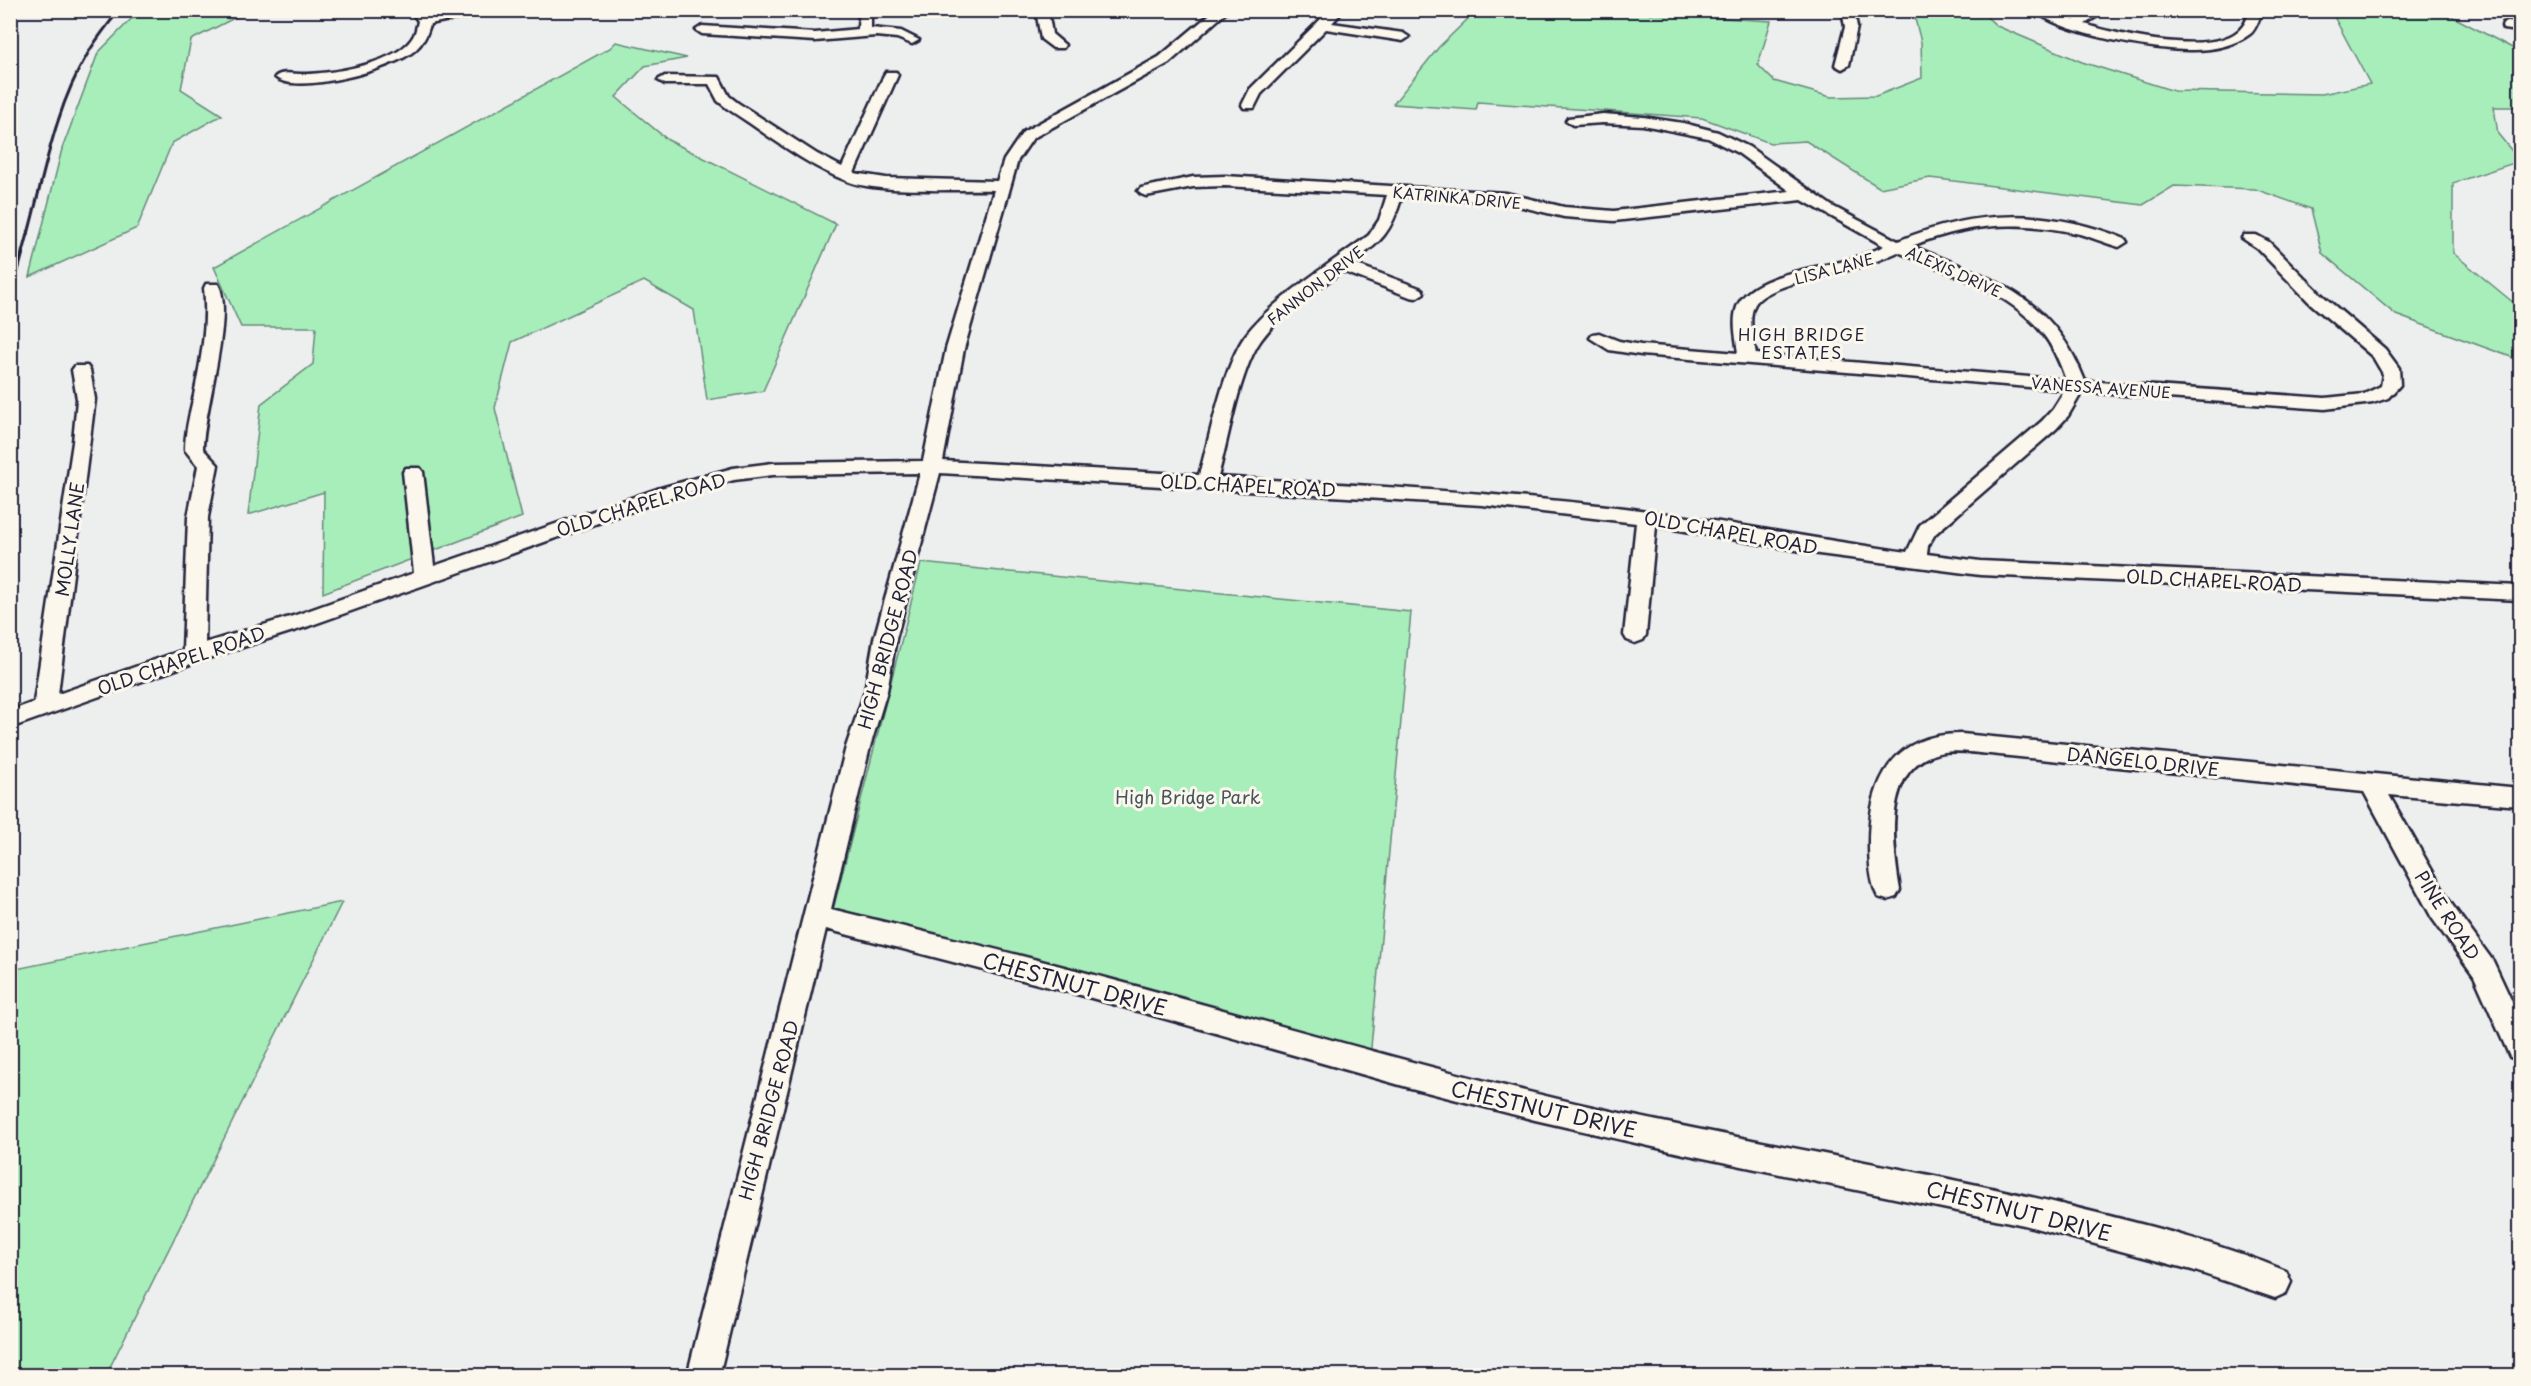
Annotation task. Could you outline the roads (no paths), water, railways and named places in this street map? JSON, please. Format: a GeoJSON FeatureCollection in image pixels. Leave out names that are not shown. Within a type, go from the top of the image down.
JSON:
{"type":"FeatureCollection","features":[{"type":"Feature","properties":{"kind":"street"},"geometry":{"type":"LineString","coordinates":[[282,77],[306,80],[328,78],[372,67],[393,58],[414,44],[424,31],[420,16],[479,10]]}},
{"type":"Feature","properties":{"kind":"street"},"geometry":{"type":"LineString","coordinates":[[864,33],[865,10]]}},
{"type":"Feature","properties":{"kind":"street"},"geometry":{"type":"LineString","coordinates":[[1042,10],[1046,36],[1058,45]]}},
{"type":"Feature","properties":{"kind":"street","name":"HIGH BRIDGE ROAD"},"geometry":{"type":"LineString","coordinates":[[704,1376],[738,1222],[858,747],[876,692],[885,639],[932,466],[955,349],[1011,160],[1028,135],[1164,60],[1223,10]]}},
{"type":"Feature","properties":{"kind":"street"},"geometry":{"type":"LineString","coordinates":[[1249,105],[1255,92],[1338,10]]}},
{"type":"Feature","properties":{"kind":"street"},"geometry":{"type":"LineString","coordinates":[[1842,65],[1851,27],[1848,10]]}},
{"type":"Feature","properties":{"kind":"street"},"geometry":{"type":"LineString","coordinates":[[2040,10],[2073,26],[2132,42],[2202,45],[2222,43],[2242,36],[2252,27],[2257,10]]}},
{"type":"Feature","properties":{"kind":"street"},"geometry":{"type":"LineString","coordinates":[[2073,26],[2101,10]]}},
{"type":"Feature","properties":{"kind":"street"},"geometry":{"type":"LineString","coordinates":[[1323,25],[1403,37]]}},
{"type":"Feature","properties":{"kind":"street"},"geometry":{"type":"LineString","coordinates":[[702,30],[815,37],[864,33],[896,35],[912,40]]}},
{"type":"Feature","properties":{"kind":"street"},"geometry":{"type":"LineString","coordinates":[[846,176],[891,75]]}},
{"type":"Feature","properties":{"kind":"street"},"geometry":{"type":"LineString","coordinates":[[665,80],[714,80],[723,98],[733,106],[846,176],[880,183],[1002,186]]}},
{"type":"Feature","properties":{"kind":"street","name":"ALEXIS DRIVE"},"geometry":{"type":"LineString","coordinates":[[1573,121],[1592,119],[1678,126],[1703,131],[1733,144],[1758,158],[1802,195],[1899,246],[1970,274],[2025,306],[2042,321],[2064,349],[2072,365],[2077,385]]}},
{"type":"Feature","properties":{"kind":"street","name":"KATRINKA DRIVE"},"geometry":{"type":"LineString","coordinates":[[1146,191],[1214,181],[1506,198],[1564,212],[1614,216],[1802,195]]}},
{"type":"Feature","properties":{"kind":"street","name":"FANNON DRIVE"},"geometry":{"type":"LineString","coordinates":[[1207,482],[1234,380],[1252,339],[1274,315],[1378,234],[1387,220],[1396,192]]}},
{"type":"Feature","properties":{"kind":"street","name":"LISA LANE"},"geometry":{"type":"LineString","coordinates":[[1748,358],[1745,310],[1748,301],[1754,296],[1784,282],[1877,256],[1951,227],[2001,222],[2076,229],[2119,242]]}},
{"type":"Feature","properties":{"kind":"street","name":"VANESSA AVENUE"},"geometry":{"type":"LineString","coordinates":[[1599,338],[1609,344],[1631,349],[2321,402],[2363,400],[2378,396],[2387,390],[2393,381],[2393,376],[2386,361],[2379,353],[2316,299],[2263,245],[2250,238]]}},
{"type":"Feature","properties":{"kind":"street"},"geometry":{"type":"LineString","coordinates":[[1341,265],[1416,293]]}},
{"type":"Feature","properties":{"kind":"street"},"geometry":{"type":"LineString","coordinates":[[194,654],[198,517],[208,465],[194,450],[194,439],[204,391],[215,310],[212,288]]}},
{"type":"Feature","properties":{"kind":"street","name":"MOLLY LANE"},"geometry":{"type":"LineString","coordinates":[[45,707],[82,441],[86,399],[81,370]]}},
{"type":"Feature","properties":{"kind":"street"},"geometry":{"type":"LineString","coordinates":[[1916,561],[1917,546],[1927,530],[2049,425],[2071,398],[2077,385]]}},
{"type":"Feature","properties":{"kind":"street","name":"OLD CHAPEL ROAD"},"geometry":{"type":"LineString","coordinates":[[10,720],[194,654],[301,621],[425,575],[663,493],[733,474],[776,469],[932,466],[1482,499],[1647,518],[1916,561],[1990,569],[2520,593]]}},
{"type":"Feature","properties":{"kind":"street"},"geometry":{"type":"LineString","coordinates":[[413,472],[425,575]]}},
{"type":"Feature","properties":{"kind":"street"},"geometry":{"type":"LineString","coordinates":[[1635,635],[1647,518]]}},
{"type":"Feature","properties":{"kind":"street","name":"DANGELO DRIVE"},"geometry":{"type":"LineString","coordinates":[[1887,890],[1883,866],[1882,809],[1891,782],[1905,760],[1934,745],[1960,743],[1990,745],[2520,797]]}},
{"type":"Feature","properties":{"kind":"street","name":"PINE ROAD"},"geometry":{"type":"LineString","coordinates":[[2371,784],[2441,910],[2484,969],[2520,1048]]}},
{"type":"Feature","properties":{"kind":"street","name":"CHESTNUT DRIVE"},"geometry":{"type":"LineString","coordinates":[[817,916],[1085,984],[1488,1096],[1722,1148],[1999,1203],[2134,1238],[2275,1282]]}},
{"type":"Feature","properties":{"kind":"railway"},"geometry":{"type":"LineString","coordinates":[[28,234],[58,119],[76,75],[98,38],[119,10]]}},
{"type":"Feature","properties":{"kind":"railway"},"geometry":{"type":"LineString","coordinates":[[10,299],[28,232]]}},
{"type":"Feature","properties":{"kind":"district","name":"HIGH BRIDGE ESTATES"},"geometry":{"type":"Point","coordinates":[1802,343]}},
{"type":"Feature","properties":{"kind":"park label","name":"High Bridge Park"},"geometry":{"type":"Point","coordinates":[1188,796]}}]}
